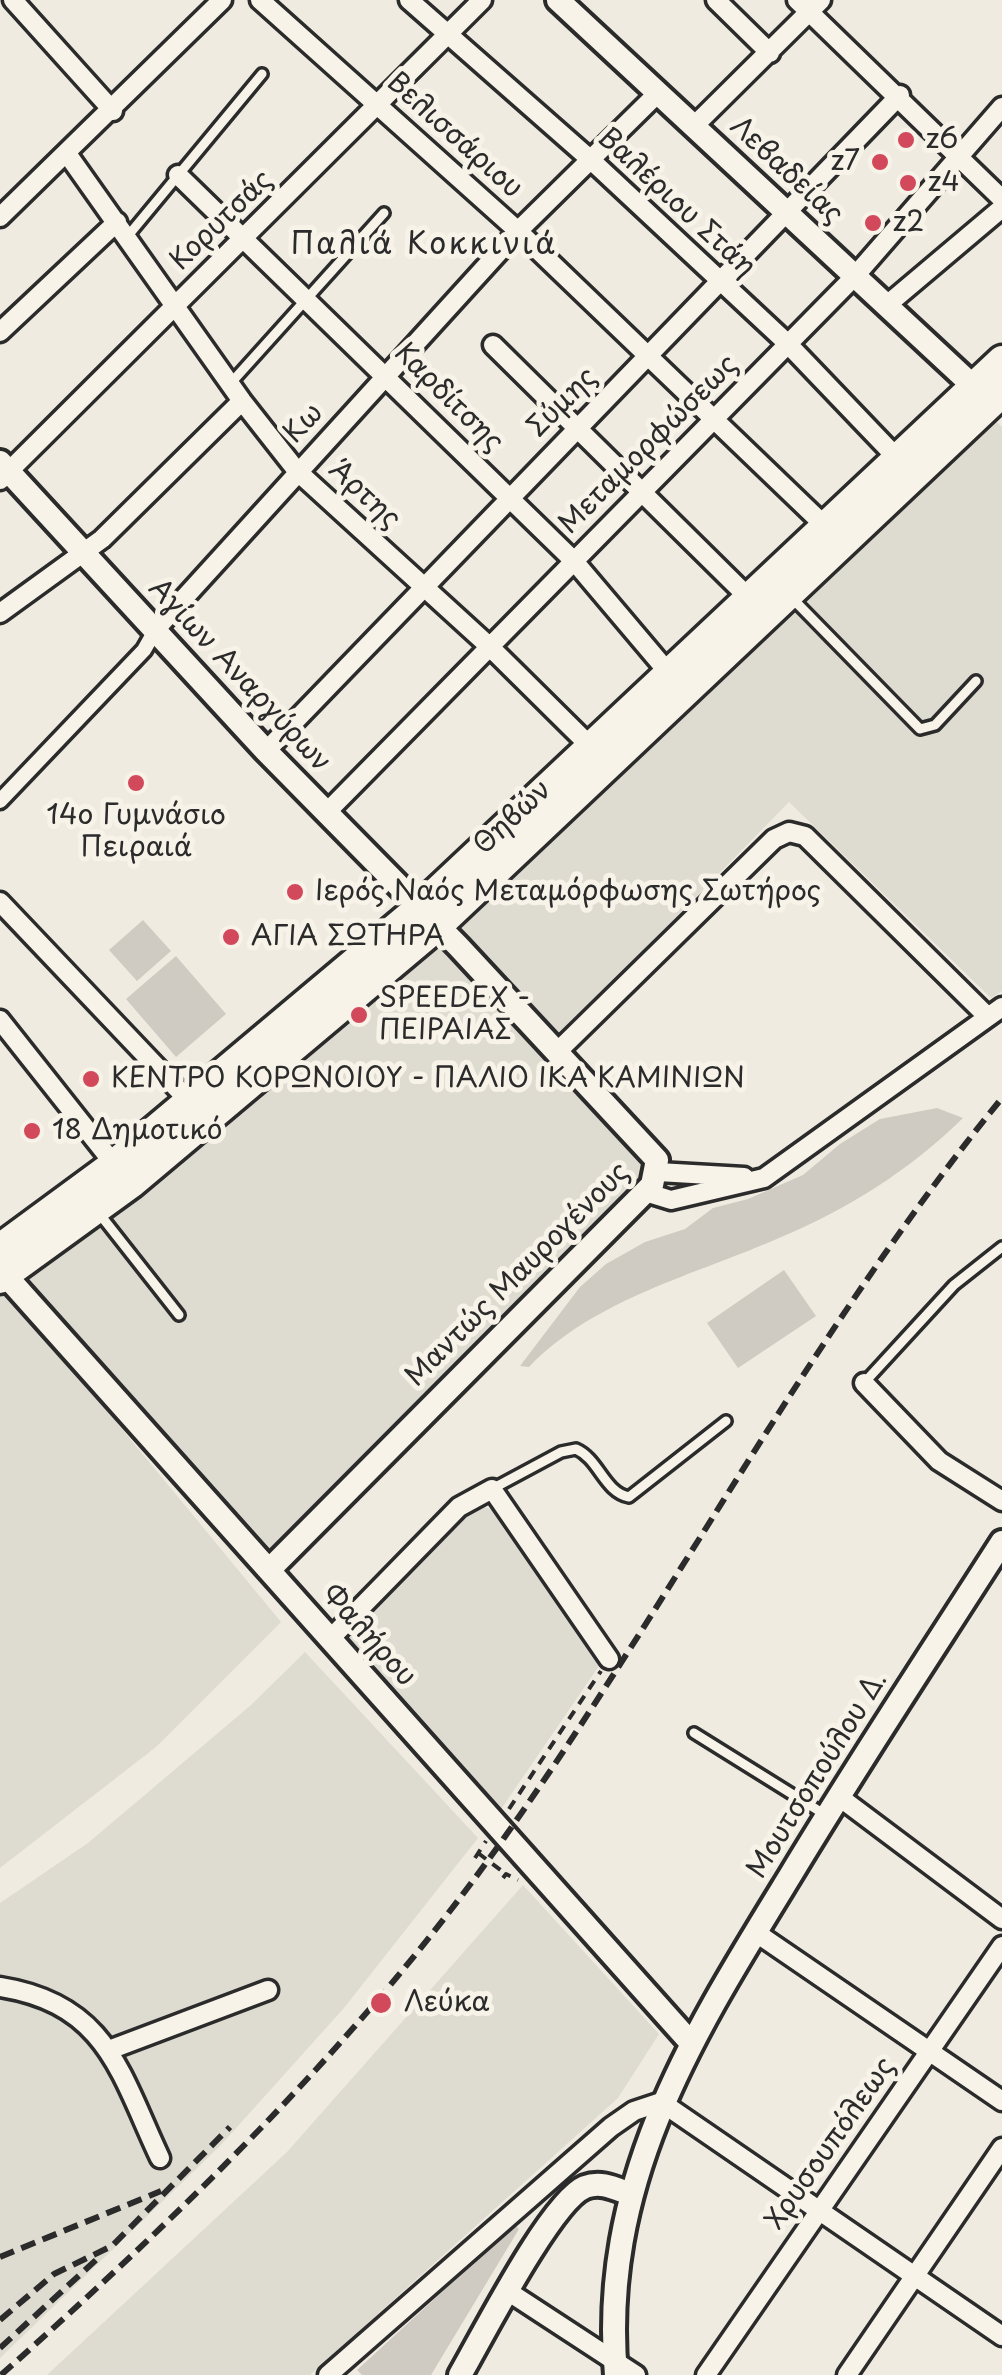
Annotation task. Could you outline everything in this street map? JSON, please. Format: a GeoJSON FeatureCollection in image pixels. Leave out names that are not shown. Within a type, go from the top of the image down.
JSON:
{"type":"FeatureCollection","features":[{"type":"Feature","properties":{"kind":"main road","name":"Θηβών"},"geometry":{"type":"LineString","coordinates":[[1,1268],[96,1210],[788,594],[992,398],[1002,360]]}},
{"type":"Feature","properties":{"kind":"main road","name":"Θηβών"},"geometry":{"type":"LineString","coordinates":[[1,1268],[114,1164],[429,916],[590,746],[896,457],[992,398]]}},
{"type":"Feature","properties":{"kind":"street"},"geometry":{"type":"LineString","coordinates":[[13,0],[113,111]]}},
{"type":"Feature","properties":{"kind":"street"},"geometry":{"type":"LineString","coordinates":[[0,218],[222,0]]}},
{"type":"Feature","properties":{"kind":"street","name":"Βελισσάριου"},"geometry":{"type":"LineString","coordinates":[[260,0],[518,231],[824,525]]}},
{"type":"Feature","properties":{"kind":"street","name":"Βαλέριου Στάη"},"geometry":{"type":"LineString","coordinates":[[408,0],[591,160],[787,343],[896,457]]}},
{"type":"Feature","properties":{"kind":"street","name":"Κορυτσάς"},"geometry":{"type":"LineString","coordinates":[[3,471],[482,0]]}},
{"type":"Feature","properties":{"kind":"street","name":"Λεβαδείας"},"geometry":{"type":"LineString","coordinates":[[558,0],[886,305],[992,398]]}},
{"type":"Feature","properties":{"kind":"street"},"geometry":{"type":"LineString","coordinates":[[716,0],[770,53]]}},
{"type":"Feature","properties":{"kind":"street"},"geometry":{"type":"LineString","coordinates":[[694,126],[770,53],[810,4],[1002,199]]}},
{"type":"Feature","properties":{"kind":"street","name":"Κω"},"geometry":{"type":"LineString","coordinates":[[0,801],[144,650],[156,629],[518,231],[658,93]]}},
{"type":"Feature","properties":{"kind":"street","name":"Σύμης"},"geometry":{"type":"LineString","coordinates":[[266,751],[900,96]]}},
{"type":"Feature","properties":{"kind":"street","name":"Μεταμορφώσεως"},"geometry":{"type":"LineString","coordinates":[[326,813],[855,276],[1002,107]]}},
{"type":"Feature","properties":{"kind":"street","name":"Άρτης"},"geometry":{"type":"LineString","coordinates":[[68,155],[242,401],[298,471],[490,647],[590,746]]}},
{"type":"Feature","properties":{"kind":"street","name":"Καρδίτσης"},"geometry":{"type":"LineString","coordinates":[[178,175],[388,375],[574,561],[667,672]]}},
{"type":"Feature","properties":{"kind":"street"},"geometry":{"type":"LineString","coordinates":[[886,305],[1002,208]]}},
{"type":"Feature","properties":{"kind":"street"},"geometry":{"type":"LineString","coordinates":[[0,332],[122,230]]}},
{"type":"Feature","properties":{"kind":"street"},"geometry":{"type":"LineString","coordinates":[[493,345],[748,597]]}},
{"type":"Feature","properties":{"kind":"street"},"geometry":{"type":"LineString","coordinates":[[0,612],[83,553],[242,401]]}},
{"type":"Feature","properties":{"kind":"street","name":"Αγίων Αναργύρων"},"geometry":{"type":"LineString","coordinates":[[3,471],[156,629],[266,751],[429,916]]}},
{"type":"Feature","properties":{"kind":"street"},"geometry":{"type":"LineString","coordinates":[[558,1051],[774,839],[789,832],[805,836],[995,1012],[764,1178],[671,1200],[651,1182]]}},
{"type":"Feature","properties":{"kind":"street"},"geometry":{"type":"LineString","coordinates":[[0,902],[190,1102]]}},
{"type":"Feature","properties":{"kind":"street","name":"Μαντώς Μαυρογένους"},"geometry":{"type":"LineString","coordinates":[[269,1570],[651,1182],[654,1152],[429,916]]}},
{"type":"Feature","properties":{"kind":"street"},"geometry":{"type":"LineString","coordinates":[[0,1020],[114,1164]]}},
{"type":"Feature","properties":{"kind":"street"},"geometry":{"type":"LineString","coordinates":[[651,1182],[764,1178]]}},
{"type":"Feature","properties":{"kind":"street","name":"Φαλήρου"},"geometry":{"type":"LineString","coordinates":[[1,1268],[691,2043]]}},
{"type":"Feature","properties":{"kind":"street"},"geometry":{"type":"LineString","coordinates":[[864,1383],[939,1462],[1002,1502]]}},
{"type":"Feature","properties":{"kind":"street"},"geometry":{"type":"LineString","coordinates":[[330,1639],[459,1507],[492,1489],[609,1659]]}},
{"type":"Feature","properties":{"kind":"street","name":"Μουτσοπούλου Δ."},"geometry":{"type":"LineString","coordinates":[[615,2368],[615,2296],[630,2194],[661,2102],[755,1932],[1002,1542]]}},
{"type":"Feature","properties":{"kind":"street"},"geometry":{"type":"LineString","coordinates":[[832,1806],[1002,1919]]}},
{"type":"Feature","properties":{"kind":"street"},"geometry":{"type":"LineString","coordinates":[[755,1932],[1002,2101]]}},
{"type":"Feature","properties":{"kind":"street","name":"Χρυσουπόλεως"},"geometry":{"type":"LineString","coordinates":[[706,2375],[1002,1946]]}},
{"type":"Feature","properties":{"kind":"street"},"geometry":{"type":"LineString","coordinates":[[0,1987],[64,2009],[93,2029],[110,2050],[160,2158]]}},
{"type":"Feature","properties":{"kind":"street"},"geometry":{"type":"LineString","coordinates":[[110,2050],[268,1990]]}},
{"type":"Feature","properties":{"kind":"street"},"geometry":{"type":"LineString","coordinates":[[328,2375],[612,2127],[634,2111],[661,2102],[1002,2336]]}},
{"type":"Feature","properties":{"kind":"street"},"geometry":{"type":"LineString","coordinates":[[847,2375],[1002,2148]]}},
{"type":"Feature","properties":{"kind":"street"},"geometry":{"type":"LineString","coordinates":[[460,2375],[560,2206],[572,2194],[604,2184],[630,2194]]}},
{"type":"Feature","properties":{"kind":"street"},"geometry":{"type":"LineString","coordinates":[[509,2292],[615,2368],[636,2375]]}},
{"type":"Feature","properties":{"kind":"lane"},"geometry":{"type":"LineString","coordinates":[[122,230],[178,175],[262,74]]}},
{"type":"Feature","properties":{"kind":"lane"},"geometry":{"type":"LineString","coordinates":[[230,384],[384,213]]}},
{"type":"Feature","properties":{"kind":"lane"},"geometry":{"type":"LineString","coordinates":[[788,594],[920,729],[935,725],[976,681]]}},
{"type":"Feature","properties":{"kind":"lane"},"geometry":{"type":"LineString","coordinates":[[96,1210],[180,1315]]}},
{"type":"Feature","properties":{"kind":"lane"},"geometry":{"type":"LineString","coordinates":[[864,1383],[954,1285],[1002,1247]]}},
{"type":"Feature","properties":{"kind":"lane"},"geometry":{"type":"LineString","coordinates":[[492,1489],[576,1449],[587,1456],[617,1494],[629,1497],[726,1421]]}},
{"type":"Feature","properties":{"kind":"lane"},"geometry":{"type":"LineString","coordinates":[[694,1733],[832,1806]]}},
{"type":"Feature","properties":{"kind":"path"},"geometry":{"type":"LineString","coordinates":[[497,1826],[609,1659]]}},
{"type":"Feature","properties":{"kind":"path"},"geometry":{"type":"LineString","coordinates":[[478,1854],[506,1874]]}},
{"type":"Feature","properties":{"kind":"shaded area"},"geometry":{"type":"Polygon","coordinates":[[[995,420],[1002,427],[1002,991],[991,998],[789,802],[558,1038],[453,929],[995,420]]]}},
{"type":"Feature","properties":{"kind":"shaded area"},"geometry":{"type":"Polygon","coordinates":[[[143,920],[171,951],[137,981],[109,950],[143,920]]]}},
{"type":"Feature","properties":{"kind":"shaded area"},"geometry":{"type":"Polygon","coordinates":[[[438,938],[649,1160],[646,1177],[262,1560],[18,1276],[148,1188],[438,938]]]}},
{"type":"Feature","properties":{"kind":"shaded area"},"geometry":{"type":"Polygon","coordinates":[[[176,956],[226,1014],[176,1057],[126,999],[176,956]]]}},
{"type":"Feature","properties":{"kind":"shaded area"},"geometry":{"type":"Polygon","coordinates":[[[937,1108],[963,1118],[877,1187],[805,1227],[615,1306],[555,1343],[529,1367],[520,1366],[580,1287],[606,1264],[645,1242],[685,1229],[713,1208],[748,1199],[803,1175],[840,1144],[880,1119],[937,1108]]]}},
{"type":"Feature","properties":{"kind":"shaded area"},"geometry":{"type":"Polygon","coordinates":[[[784,1270],[816,1316],[738,1368],[707,1323],[784,1270]]]}},
{"type":"Feature","properties":{"kind":"shaded area"},"geometry":{"type":"Polygon","coordinates":[[[5,1287],[281,1622],[156,1747],[0,1868],[0,1290],[5,1287]]]}},
{"type":"Feature","properties":{"kind":"shaded area"},"geometry":{"type":"Polygon","coordinates":[[[477,1505],[497,1511],[601,1663],[497,1815],[337,1640],[469,1508],[477,1505]]]}},
{"type":"Feature","properties":{"kind":"shaded area"},"geometry":{"type":"Polygon","coordinates":[[[305,1652],[478,1838],[344,2008],[220,2146],[0,2358],[0,1903],[88,1843],[251,1705],[305,1652]]]}},
{"type":"Feature","properties":{"kind":"shaded area"},"geometry":{"type":"Polygon","coordinates":[[[523,1885],[659,2034],[618,2098],[310,2375],[47,2375],[287,2152],[523,1885]]]}},
{"type":"Feature","properties":{"kind":"shaded area"},"geometry":{"type":"Polygon","coordinates":[[[515,2225],[519,2229],[431,2375],[362,2375],[357,2370],[515,2225]]]}},
{"type":"Feature","properties":{"kind":"railway"},"geometry":{"type":"LineString","coordinates":[[1,2375],[137,2251],[268,2121],[391,1984],[449,1912],[567,1746],[869,1277],[1002,1098]]}},
{"type":"Feature","properties":{"kind":"railway"},"geometry":{"type":"LineString","coordinates":[[0,2320],[54,2274],[112,2246],[230,2127]]}},
{"type":"Feature","properties":{"kind":"railway"},"geometry":{"type":"LineString","coordinates":[[0,2257],[161,2191]]}},
{"type":"Feature","properties":{"kind":"railway"},"geometry":{"type":"LineString","coordinates":[[0,2348],[96,2260]]}},
{"type":"Feature","properties":{"kind":"place","name":"z6"},"geometry":{"type":"Point","coordinates":[906,140]}},
{"type":"Feature","properties":{"kind":"place","name":"z7"},"geometry":{"type":"Point","coordinates":[880,162]}},
{"type":"Feature","properties":{"kind":"place","name":"z4"},"geometry":{"type":"Point","coordinates":[908,183]}},
{"type":"Feature","properties":{"kind":"place","name":"z2"},"geometry":{"type":"Point","coordinates":[873,223]}},
{"type":"Feature","properties":{"kind":"place","name":"14ο Γυμνάσιο Πειραιά"},"geometry":{"type":"Point","coordinates":[136,783]}},
{"type":"Feature","properties":{"kind":"place","name":"Ιερός Ναός Μεταμόρφωσης Σωτήρος"},"geometry":{"type":"Point","coordinates":[295,892]}},
{"type":"Feature","properties":{"kind":"place","name":"ΑΓΙΑ ΣΩΤΗΡΑ"},"geometry":{"type":"Point","coordinates":[231,937]}},
{"type":"Feature","properties":{"kind":"place","name":"SPEEDEX - ΠΕΙΡΑΙΑΣ"},"geometry":{"type":"Point","coordinates":[359,1015]}},
{"type":"Feature","properties":{"kind":"place","name":"ΚΕΝΤΡΟ ΚΟΡΩΝΟΙΟΥ - ΠΑΛΙΟ ΙΚΑ ΚΑΜΙΝΙΩΝ"},"geometry":{"type":"Point","coordinates":[91,1079]}},
{"type":"Feature","properties":{"kind":"place","name":"18 Δημοτικό"},"geometry":{"type":"Point","coordinates":[32,1131]}},
{"type":"Feature","properties":{"kind":"place","name":"Λεύκα"},"geometry":{"type":"Point","coordinates":[381,2003]}},
{"type":"Feature","properties":{"kind":"district","name":"Παλιά Κοκκινιά"},"geometry":{"type":"Point","coordinates":[424,246]}}]}
